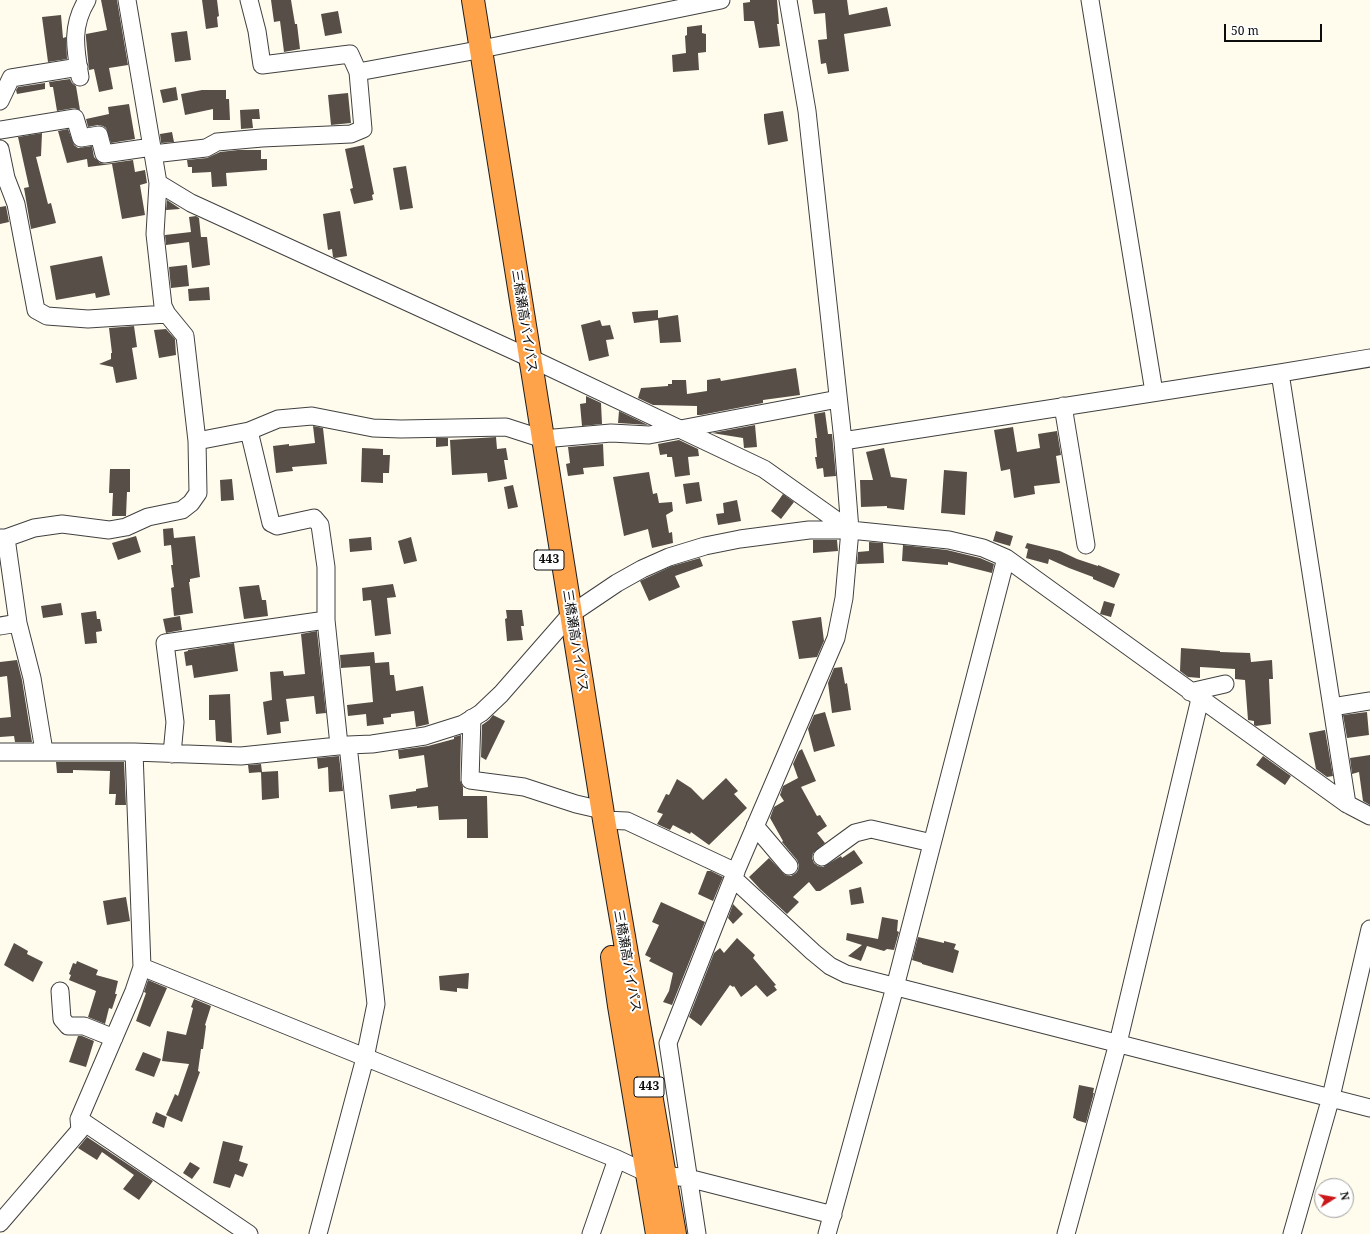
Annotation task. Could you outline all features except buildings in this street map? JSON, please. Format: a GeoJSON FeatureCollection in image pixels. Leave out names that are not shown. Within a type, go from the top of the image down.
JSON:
{"type":"FeatureCollection","features":[{"type":"Feature","properties":{"kind":"highway","name":"三橋瀬高バイパス"},"geometry":{"type":"LineString","coordinates":[[458,0],[474,50]]}},
{"type":"Feature","properties":{"kind":"highway","name":"三橋瀬高バイパス"},"geometry":{"type":"LineString","coordinates":[[473,0],[474,50],[524,355],[565,621],[598,812],[610,942],[619,1006],[656,1174],[674,1234]]}},
{"type":"Feature","properties":{"kind":"highway","name":"三橋瀬高バイパス"},"geometry":{"type":"LineString","coordinates":[[656,1174],[656,1234]]}},
{"type":"Feature","properties":{"kind":"street"},"geometry":{"type":"LineString","coordinates":[[0,101],[11,78],[79,72],[75,43],[77,25],[81,10],[87,0]]}},
{"type":"Feature","properties":{"kind":"street"},"geometry":{"type":"LineString","coordinates":[[44,751],[32,678],[18,623],[3,538],[34,528],[62,524],[109,530],[126,527],[148,517],[182,510],[191,503],[198,493],[197,441],[184,336],[162,306],[155,234],[158,183],[127,0]]}},
{"type":"Feature","properties":{"kind":"street"},"geometry":{"type":"LineString","coordinates":[[0,130],[75,118],[81,138],[99,135],[104,154],[206,148],[217,142],[262,138],[351,134],[363,129],[358,72],[350,54],[262,65],[257,31],[249,0]]}},
{"type":"Feature","properties":{"kind":"street"},"geometry":{"type":"LineString","coordinates":[[358,72],[721,0]]}},
{"type":"Feature","properties":{"kind":"street"},"geometry":{"type":"LineString","coordinates":[[697,1234],[668,1043],[735,875],[836,638],[844,598],[850,530],[843,441],[807,111],[788,0]]}},
{"type":"Feature","properties":{"kind":"street"},"geometry":{"type":"LineString","coordinates":[[1090,0],[1154,392]]}},
{"type":"Feature","properties":{"kind":"street"},"geometry":{"type":"LineString","coordinates":[[0,149],[6,178],[16,204],[36,310],[47,316],[88,319],[167,314]]}},
{"type":"Feature","properties":{"kind":"street"},"geometry":{"type":"LineString","coordinates":[[158,183],[191,203],[524,355],[764,469],[850,530]]}},
{"type":"Feature","properties":{"kind":"street"},"geometry":{"type":"LineString","coordinates":[[843,441],[1370,358]]}},
{"type":"Feature","properties":{"kind":"street"},"geometry":{"type":"LineString","coordinates":[[1280,373],[1347,804]]}},
{"type":"Feature","properties":{"kind":"street"},"geometry":{"type":"LineString","coordinates":[[197,441],[249,431],[278,419],[312,416],[373,428],[506,426],[537,437],[610,433],[649,435],[838,399]]}},
{"type":"Feature","properties":{"kind":"street"},"geometry":{"type":"LineString","coordinates":[[1063,406],[1086,545]]}},
{"type":"Feature","properties":{"kind":"street"},"geometry":{"type":"LineString","coordinates":[[249,431],[271,523],[277,526],[314,518],[320,525],[326,567],[326,620],[376,1004],[365,1058],[318,1234]]}},
{"type":"Feature","properties":{"kind":"street"},"geometry":{"type":"LineString","coordinates":[[0,752],[134,752],[241,756],[343,745],[372,744],[425,736],[463,724],[481,713],[501,694],[565,621],[617,583],[642,569],[669,557],[705,546],[740,539],[809,530],[850,530],[949,540],[983,548],[1006,558],[1347,804],[1370,816]]}},
{"type":"Feature","properties":{"kind":"street"},"geometry":{"type":"LineString","coordinates":[[827,1234],[895,987],[1006,558]]}},
{"type":"Feature","properties":{"kind":"street"},"geometry":{"type":"LineString","coordinates":[[172,754],[175,722],[165,643],[326,620]]}},
{"type":"Feature","properties":{"kind":"street"},"geometry":{"type":"LineString","coordinates":[[0,626],[18,623]]}},
{"type":"Feature","properties":{"kind":"street"},"geometry":{"type":"LineString","coordinates":[[1195,695],[1225,684]]}},
{"type":"Feature","properties":{"kind":"street"},"geometry":{"type":"LineString","coordinates":[[1066,1234],[1118,1043],[1195,695]]}},
{"type":"Feature","properties":{"kind":"street"},"geometry":{"type":"LineString","coordinates":[[1332,708],[1370,701]]}},
{"type":"Feature","properties":{"kind":"street"},"geometry":{"type":"LineString","coordinates":[[472,718],[470,780],[524,787],[627,821],[735,875],[830,966],[846,974],[1370,1108]]}},
{"type":"Feature","properties":{"kind":"street"},"geometry":{"type":"LineString","coordinates":[[0,1223],[80,1130],[79,1119],[134,991],[142,967],[134,752]]}},
{"type":"Feature","properties":{"kind":"street"},"geometry":{"type":"LineString","coordinates":[[756,826],[789,866]]}},
{"type":"Feature","properties":{"kind":"street"},"geometry":{"type":"LineString","coordinates":[[822,857],[855,832],[871,829],[932,843]]}},
{"type":"Feature","properties":{"kind":"street"},"geometry":{"type":"LineString","coordinates":[[1292,1234],[1331,1097],[1370,929]]}},
{"type":"Feature","properties":{"kind":"street"},"geometry":{"type":"LineString","coordinates":[[142,967],[656,1174],[688,1178],[833,1215]]}},
{"type":"Feature","properties":{"kind":"street"},"geometry":{"type":"LineString","coordinates":[[60,991],[62,1019],[68,1026],[84,1026],[114,1038]]}},
{"type":"Feature","properties":{"kind":"street"},"geometry":{"type":"LineString","coordinates":[[79,1119],[249,1234]]}},
{"type":"Feature","properties":{"kind":"street"},"geometry":{"type":"LineString","coordinates":[[591,1234],[617,1159]]}}]}
